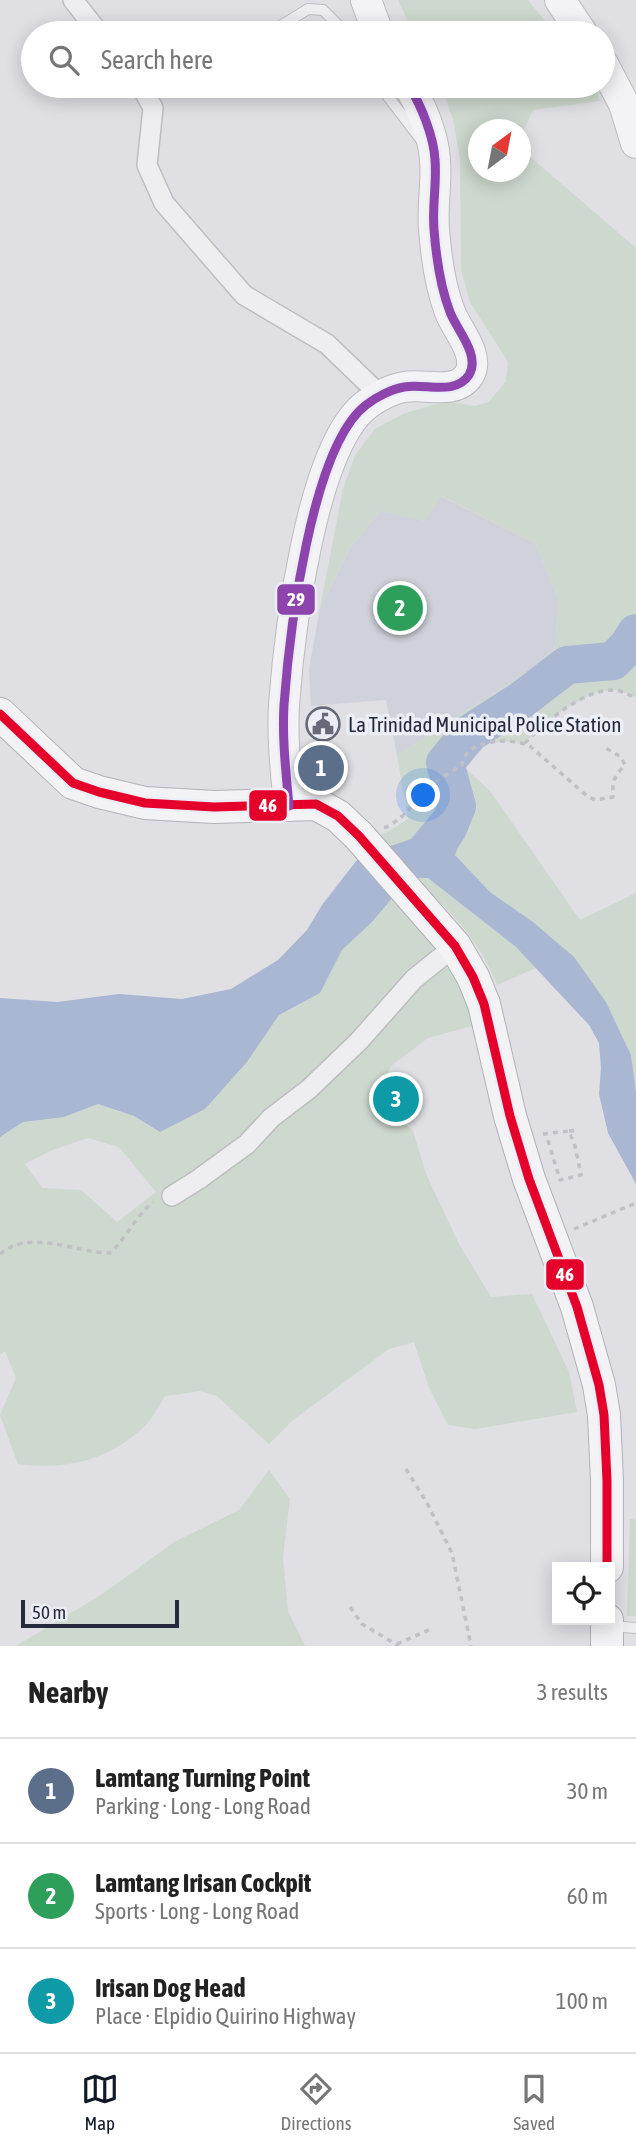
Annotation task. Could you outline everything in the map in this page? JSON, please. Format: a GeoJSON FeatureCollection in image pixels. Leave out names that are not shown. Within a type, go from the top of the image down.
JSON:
{"type":"FeatureCollection","features":[{"type":"Feature","properties":{"kind":"highway"},"geometry":{"type":"LineString","coordinates":[[0,714],[73,783],[99,792],[145,803],[214,807],[316,804],[373,840],[415,898],[455,946],[473,977],[484,1004],[510,1116],[529,1179],[577,1307],[599,1385],[604,1415],[607,1481],[607,1562]]}},
{"type":"Feature","properties":{"kind":"main road"},"geometry":{"type":"LineString","coordinates":[[366,0],[374,21]]}},
{"type":"Feature","properties":{"kind":"main road"},"geometry":{"type":"LineString","coordinates":[[560,0],[574,21]]}},
{"type":"Feature","properties":{"kind":"main road"},"geometry":{"type":"LineString","coordinates":[[615,87],[624,104],[636,143]]}},
{"type":"Feature","properties":{"kind":"main road"},"geometry":{"type":"LineString","coordinates":[[289,806],[284,706],[304,552],[325,471],[338,439],[351,419],[366,404],[402,387],[452,387],[469,375],[472,365],[470,352],[455,324],[442,286],[434,228],[436,158],[424,117],[415,98]]}},
{"type":"Feature","properties":{"kind":"street"},"geometry":{"type":"LineString","coordinates":[[73,0],[90,21]]}},
{"type":"Feature","properties":{"kind":"street"},"geometry":{"type":"LineString","coordinates":[[148,98],[153,108],[147,165],[164,203],[244,295],[327,344],[381,396]]}},
{"type":"Feature","properties":{"kind":"street"},"geometry":{"type":"LineString","coordinates":[[172,1196],[247,1144],[271,1118],[309,1089],[359,1041],[414,979],[455,946]]}},
{"type":"Feature","properties":{"kind":"lane"},"geometry":{"type":"LineString","coordinates":[[288,21],[308,9],[323,10],[334,21]]}},
{"type":"Feature","properties":{"kind":"lane"},"geometry":{"type":"LineString","coordinates":[[389,98],[436,158]]}},
{"type":"Feature","properties":{"kind":"path"},"geometry":{"type":"LineString","coordinates":[[525,743],[566,707],[604,691],[620,691],[636,698]]}},
{"type":"Feature","properties":{"kind":"path"},"geometry":{"type":"LineString","coordinates":[[373,840],[417,802],[430,787],[462,765],[468,750],[507,741],[525,743],[595,800],[613,797],[612,784],[616,774],[625,765],[621,757],[604,747]]}},
{"type":"Feature","properties":{"kind":"path"},"geometry":{"type":"LineString","coordinates":[[552,1132],[579,1130]]}},
{"type":"Feature","properties":{"kind":"path"},"geometry":{"type":"LineString","coordinates":[[546,1134],[560,1180],[581,1175],[569,1131]]}},
{"type":"Feature","properties":{"kind":"path"},"geometry":{"type":"LineString","coordinates":[[0,1254],[20,1243],[56,1244],[94,1253],[110,1253],[152,1202],[172,1196]]}},
{"type":"Feature","properties":{"kind":"path"},"geometry":{"type":"LineString","coordinates":[[563,1234],[636,1203]]}},
{"type":"Feature","properties":{"kind":"path"},"geometry":{"type":"LineString","coordinates":[[406,1469],[452,1553],[471,1646]]}},
{"type":"Feature","properties":{"kind":"path"},"geometry":{"type":"LineString","coordinates":[[350,1607],[362,1625],[398,1645],[431,1629]]}},
{"type":"Feature","properties":{"kind":"shaded area"},"geometry":{"type":"Polygon","coordinates":[[[398,0],[528,0],[545,21],[408,21],[398,0]]]}},
{"type":"Feature","properties":{"kind":"shaded area"},"geometry":{"type":"Polygon","coordinates":[[[445,98],[599,98],[600,101],[533,110],[529,119],[468,119],[468,182],[531,182],[531,158],[636,248],[636,698],[620,691],[595,693],[568,706],[525,743],[497,742],[478,746],[464,757],[462,765],[490,791],[580,920],[636,893],[636,1092],[631,1055],[606,1002],[533,922],[490,892],[455,855],[422,827],[411,839],[385,847],[374,836],[386,833],[408,819],[397,755],[554,655],[559,601],[535,543],[442,496],[425,521],[380,511],[350,548],[320,608],[343,489],[355,455],[375,429],[403,414],[446,401],[475,406],[489,402],[506,381],[508,362],[470,302],[461,270],[460,158],[453,119],[445,98]]]}},
{"type":"Feature","properties":{"kind":"shaded area"},"geometry":{"type":"Polygon","coordinates":[[[441,496],[535,543],[559,601],[554,655],[397,755],[386,700],[311,706],[309,669],[320,608],[350,548],[380,511],[425,521],[441,496]]]}},
{"type":"Feature","properties":{"kind":"shaded area"},"geometry":{"type":"Polygon","coordinates":[[[413,878],[428,878],[516,947],[536,968],[497,985],[473,940],[439,901],[413,878]]]}},
{"type":"Feature","properties":{"kind":"shaded area"},"geometry":{"type":"Polygon","coordinates":[[[395,895],[423,925],[442,965],[462,977],[479,1024],[428,1038],[391,1066],[381,1087],[383,1105],[413,1131],[426,1174],[459,1244],[491,1297],[532,1294],[569,1372],[577,1412],[475,1429],[448,1425],[430,1390],[414,1342],[389,1349],[293,1420],[269,1444],[217,1396],[200,1391],[165,1396],[144,1427],[130,1439],[101,1455],[53,1466],[18,1464],[0,1415],[16,1378],[5,1351],[0,1355],[0,1137],[23,1122],[64,1117],[98,1104],[134,1116],[160,1132],[247,1062],[279,1015],[320,993],[342,950],[372,922],[395,895]],[[88,1138],[50,1151],[25,1164],[42,1188],[81,1190],[117,1222],[156,1192],[119,1147],[88,1138]]]}},
{"type":"Feature","properties":{"kind":"shaded area"},"geometry":{"type":"Polygon","coordinates":[[[269,1470],[290,1499],[283,1557],[288,1611],[305,1646],[16,1646],[101,1595],[174,1542],[239,1510],[269,1470]]]}},
{"type":"Feature","properties":{"kind":"shaded area"},"geometry":{"type":"Polygon","coordinates":[[[630,1519],[636,1519],[636,1616],[627,1616],[630,1519]]]}},
{"type":"Feature","properties":{"kind":"water"},"geometry":{"type":"Polygon","coordinates":[[[435,810],[466,826],[455,855],[490,892],[533,922],[574,957],[606,1002],[631,1055],[636,1092],[636,1184],[608,1133],[599,1094],[599,1043],[589,1025],[516,947],[428,878],[413,878],[342,950],[320,993],[279,1015],[247,1062],[205,1109],[160,1132],[134,1116],[98,1104],[64,1117],[23,1122],[0,1137],[0,998],[57,1002],[119,994],[182,999],[231,989],[278,960],[307,930],[322,905],[360,856],[411,839],[435,810]]]}},
{"type":"Feature","properties":{"kind":"waterway"},"geometry":{"type":"LineString","coordinates":[[430,855],[448,828],[457,806],[445,763],[470,733],[520,701],[567,665],[613,661],[636,633]]}},
{"type":"Feature","properties":{"kind":"transit line","name":"29"},"geometry":{"type":"LineString","coordinates":[[289,806],[284,718],[291,635],[306,545],[317,500],[331,460],[347,427],[366,405],[379,396],[404,387],[456,385],[469,375],[472,367],[470,351],[450,312],[441,281],[434,229],[434,151],[416,98]]}},
{"type":"Feature","properties":{"kind":"transit line","name":"46"},"geometry":{"type":"LineString","coordinates":[[0,714],[73,783],[99,792],[145,803],[214,807],[316,804],[338,816],[359,836],[455,946],[473,977],[484,1004],[510,1116],[529,1179],[577,1307],[599,1385],[604,1415],[607,1481],[607,1562]]}},
{"type":"Feature","properties":{"kind":"place","name":"Lamtang Irisan Cockpit"},"geometry":{"type":"Point","coordinates":[400,608]}},
{"type":"Feature","properties":{"kind":"place","name":"La Trinidad Municipal Police Station"},"geometry":{"type":"Point","coordinates":[323,724]}},
{"type":"Feature","properties":{"kind":"place","name":"Lamtang Turning Point"},"geometry":{"type":"Point","coordinates":[321,768]}},
{"type":"Feature","properties":{"kind":"place","name":"Irisan Dog Head"},"geometry":{"type":"Point","coordinates":[396,1099]}}]}
